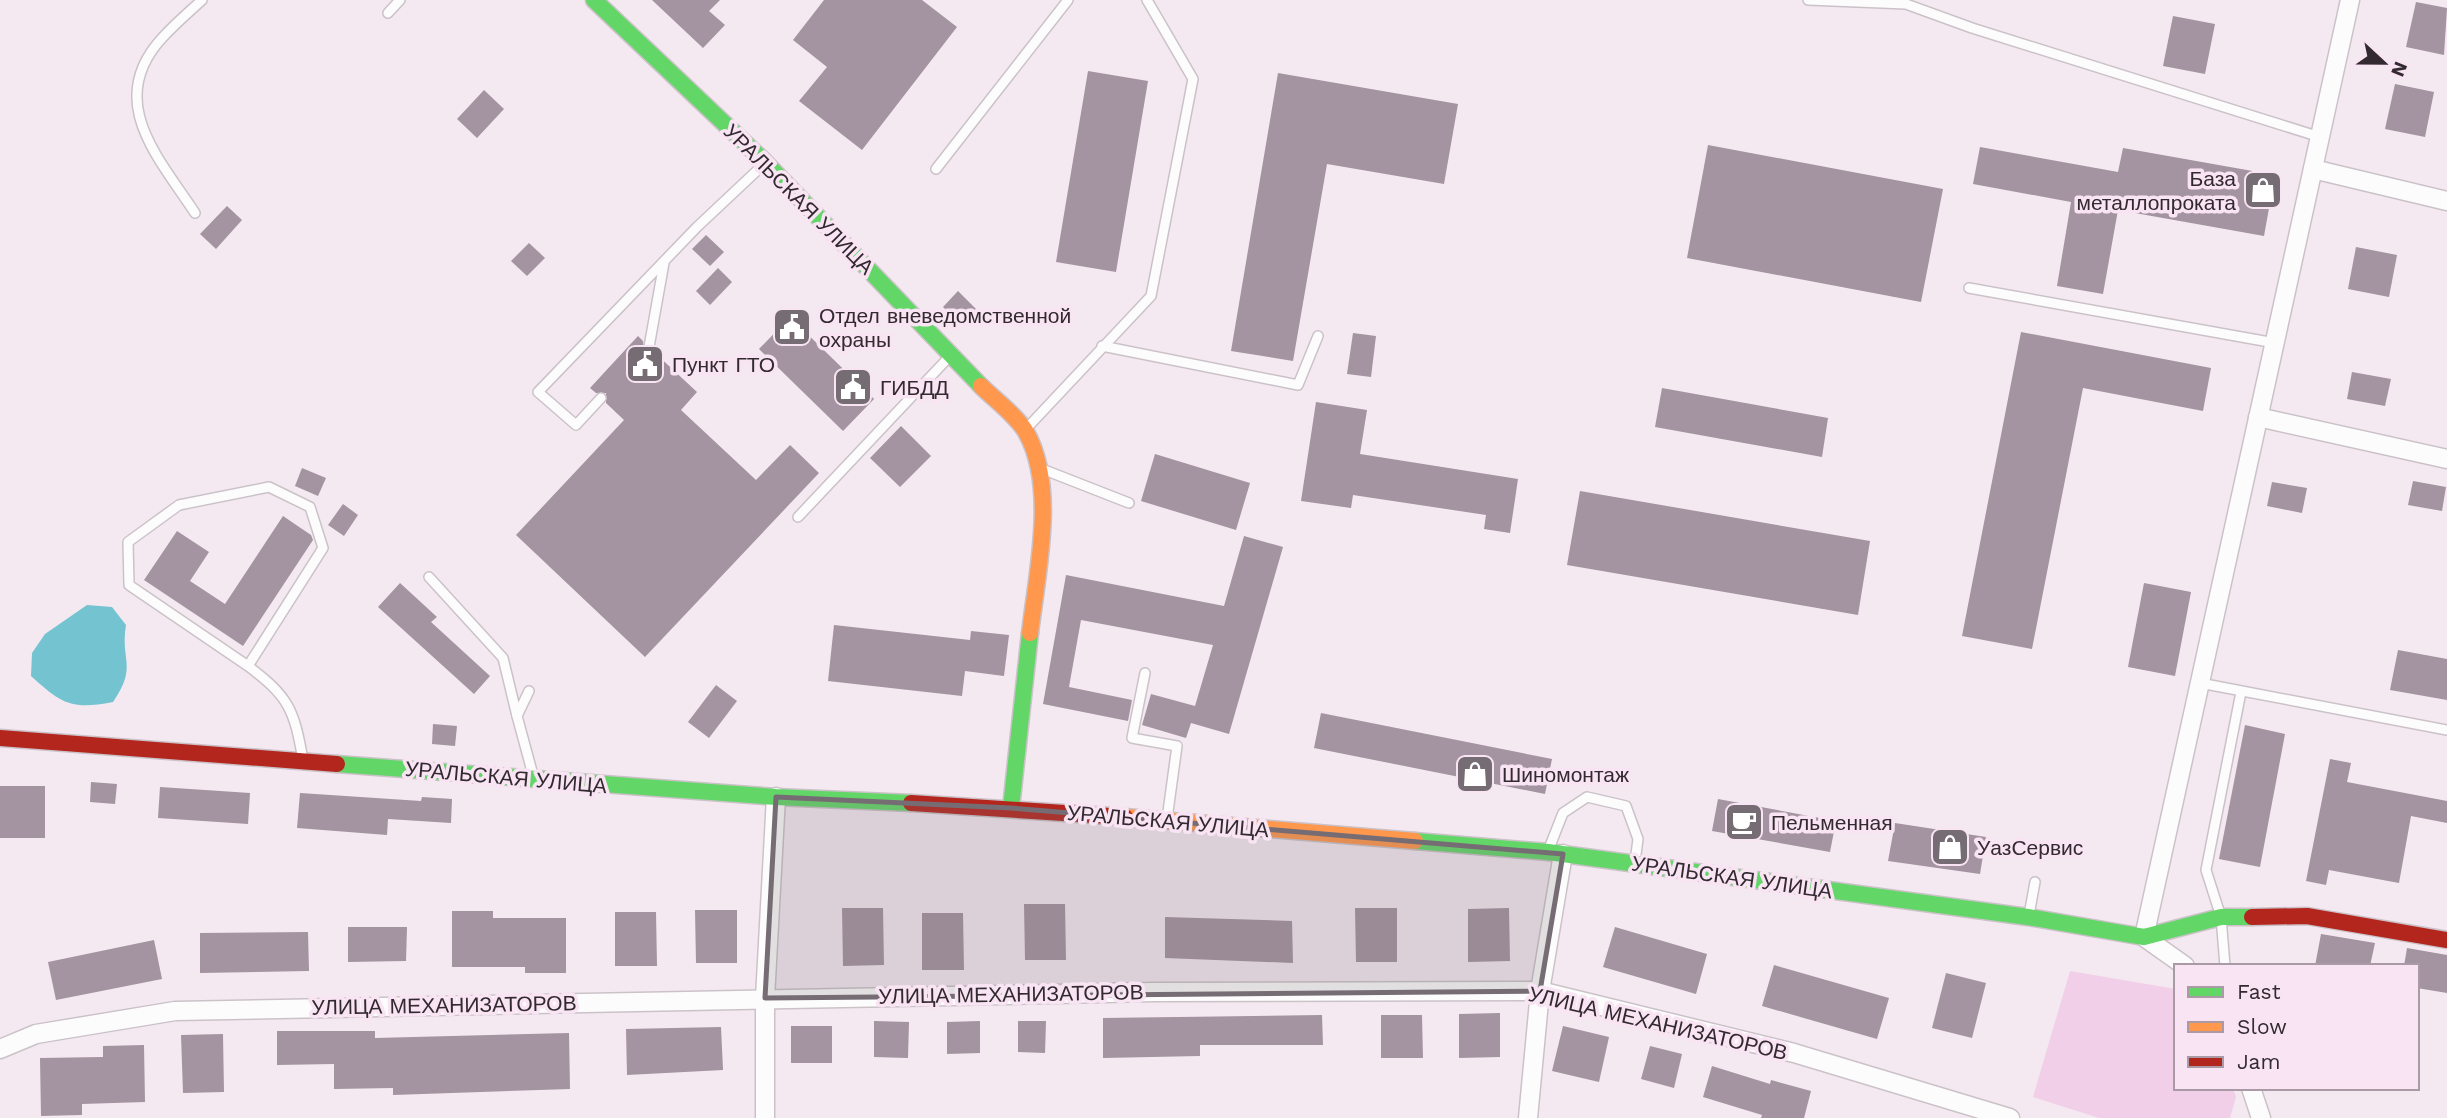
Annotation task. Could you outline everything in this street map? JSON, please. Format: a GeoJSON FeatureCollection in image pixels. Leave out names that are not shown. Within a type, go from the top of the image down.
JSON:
{"type":"FeatureCollection","features":[{"type":"Feature","properties":{"kind":"street","name":"УРАЛЬСКАЯ УЛИЦА"},"geometry":{"type":"LineString","coordinates":[[594,0],[765,162],[1025,431],[1040,469],[1042,530],[1012,808]]}},
{"type":"Feature","properties":{"kind":"street"},"geometry":{"type":"LineString","coordinates":[[2182,964],[2144,937],[2350,0]]}},
{"type":"Feature","properties":{"kind":"street"},"geometry":{"type":"LineString","coordinates":[[2313,169],[2447,201]]}},
{"type":"Feature","properties":{"kind":"street"},"geometry":{"type":"LineString","coordinates":[[2258,417],[2447,458]]}},
{"type":"Feature","properties":{"kind":"street","name":"УРАЛЬСКАЯ УЛИЦА"},"geometry":{"type":"LineString","coordinates":[[0,738],[776,797],[1012,808],[1555,853],[2028,917],[2144,937],[2221,917],[2307,916],[2447,940]]}},
{"type":"Feature","properties":{"kind":"street"},"geometry":{"type":"LineString","coordinates":[[765,1118],[765,999],[776,797]]}},
{"type":"Feature","properties":{"kind":"street"},"geometry":{"type":"LineString","coordinates":[[1528,1118],[1555,853]]}},
{"type":"Feature","properties":{"kind":"street","name":"УЛИЦА МЕХАНИЗАТОРОВ"},"geometry":{"type":"LineString","coordinates":[[0,1049],[36,1034],[176,1011],[1154,992],[1540,991],[1794,1053],[2010,1118]]}},
{"type":"Feature","properties":{"kind":"street"},"geometry":{"type":"LineString","coordinates":[[2252,1090],[2261,1118]]}},
{"type":"Feature","properties":{"kind":"lane"},"geometry":{"type":"LineString","coordinates":[[195,213],[146,140],[135,102],[136,81],[161,38],[202,0]]}},
{"type":"Feature","properties":{"kind":"lane"},"geometry":{"type":"LineString","coordinates":[[388,13],[400,0]]}},
{"type":"Feature","properties":{"kind":"lane"},"geometry":{"type":"LineString","coordinates":[[936,169],[1068,0]]}},
{"type":"Feature","properties":{"kind":"lane"},"geometry":{"type":"LineString","coordinates":[[1025,431],[1151,296],[1194,79],[1147,0]]}},
{"type":"Feature","properties":{"kind":"lane"},"geometry":{"type":"LineString","coordinates":[[1808,0],[1906,4],[1972,28],[2320,137]]}},
{"type":"Feature","properties":{"kind":"lane"},"geometry":{"type":"LineString","coordinates":[[601,398],[576,425],[538,392],[765,162]]}},
{"type":"Feature","properties":{"kind":"lane"},"geometry":{"type":"LineString","coordinates":[[649,346],[665,261]]}},
{"type":"Feature","properties":{"kind":"lane"},"geometry":{"type":"LineString","coordinates":[[1969,288],[2274,343]]}},
{"type":"Feature","properties":{"kind":"lane"},"geometry":{"type":"LineString","coordinates":[[1102,346],[1298,385],[1318,336]]}},
{"type":"Feature","properties":{"kind":"lane"},"geometry":{"type":"LineString","coordinates":[[798,517],[951,354]]}},
{"type":"Feature","properties":{"kind":"lane"},"geometry":{"type":"LineString","coordinates":[[1040,469],[1129,503]]}},
{"type":"Feature","properties":{"kind":"lane"},"geometry":{"type":"LineString","coordinates":[[248,666],[323,548],[310,506],[269,487],[179,505],[128,542],[129,585],[276,688],[295,717],[303,760]]}},
{"type":"Feature","properties":{"kind":"lane"},"geometry":{"type":"LineString","coordinates":[[429,577],[502,658],[534,779]]}},
{"type":"Feature","properties":{"kind":"lane"},"geometry":{"type":"LineString","coordinates":[[1145,673],[1132,738],[1177,746],[1167,821]]}},
{"type":"Feature","properties":{"kind":"lane"},"geometry":{"type":"LineString","coordinates":[[2200,683],[2447,730]]}},
{"type":"Feature","properties":{"kind":"lane"},"geometry":{"type":"LineString","coordinates":[[517,716],[529,691]]}},
{"type":"Feature","properties":{"kind":"lane"},"geometry":{"type":"LineString","coordinates":[[2225,964],[2221,917],[2206,870],[2241,692]]}},
{"type":"Feature","properties":{"kind":"lane"},"geometry":{"type":"LineString","coordinates":[[1555,853],[1563,813],[1587,797],[1626,806],[1639,839],[1634,863]]}},
{"type":"Feature","properties":{"kind":"lane"},"geometry":{"type":"LineString","coordinates":[[2028,917],[2035,882]]}},
{"type":"Feature","properties":{"kind":"highlighted area"},"geometry":{"type":"Polygon","coordinates":[[[776,797],[1011,808],[1563,854],[1540,991],[765,998],[776,797]]]}},
{"type":"Feature","properties":{"kind":"shaded area"},"geometry":{"type":"Polygon","coordinates":[[[2070,971],[2174,989],[2174,1090],[2234,1090],[2236,1097],[2230,1118],[2099,1118],[2033,1097],[2070,971]]]}},
{"type":"Feature","properties":{"kind":"water"},"geometry":{"type":"Polygon","coordinates":[[[87,605],[112,607],[126,625],[127,671],[113,702],[77,705],[59,699],[31,676],[32,653],[45,634],[87,605]]]}},
{"type":"Feature","properties":{"kind":"building"},"geometry":{"type":"Polygon","coordinates":[[[652,0],[720,0],[709,11],[725,25],[703,48],[652,0]]]}},
{"type":"Feature","properties":{"kind":"building"},"geometry":{"type":"Polygon","coordinates":[[[824,0],[922,0],[957,27],[862,150],[799,101],[827,67],[793,40],[824,0]]]}},
{"type":"Feature","properties":{"kind":"building"},"geometry":{"type":"Polygon","coordinates":[[[2416,2],[2447,8],[2444,55],[2406,47],[2416,2]]]}},
{"type":"Feature","properties":{"kind":"building"},"geometry":{"type":"Polygon","coordinates":[[[2173,16],[2215,24],[2205,74],[2163,66],[2173,16]]]}},
{"type":"Feature","properties":{"kind":"building"},"geometry":{"type":"Polygon","coordinates":[[[1088,71],[1148,81],[1116,272],[1056,262],[1088,71]]]}},
{"type":"Feature","properties":{"kind":"building"},"geometry":{"type":"Polygon","coordinates":[[[1278,73],[1458,104],[1444,184],[1327,164],[1293,361],[1231,351],[1278,73]]]}},
{"type":"Feature","properties":{"kind":"building"},"geometry":{"type":"Polygon","coordinates":[[[2395,84],[2434,92],[2425,137],[2385,129],[2395,84]]]}},
{"type":"Feature","properties":{"kind":"building"},"geometry":{"type":"Polygon","coordinates":[[[484,90],[504,109],[477,138],[457,119],[484,90]]]}},
{"type":"Feature","properties":{"kind":"building"},"geometry":{"type":"Polygon","coordinates":[[[1708,145],[1943,189],[1921,302],[1687,258],[1708,145]]]}},
{"type":"Feature","properties":{"kind":"building"},"geometry":{"type":"Polygon","coordinates":[[[1980,147],[2118,172],[2123,148],[2275,175],[2264,236],[2118,210],[2103,294],[2057,286],[2071,202],[1973,184],[1980,147]]]}},
{"type":"Feature","properties":{"kind":"building"},"geometry":{"type":"Polygon","coordinates":[[[227,206],[242,220],[216,249],[200,234],[227,206]]]}},
{"type":"Feature","properties":{"kind":"building"},"geometry":{"type":"Polygon","coordinates":[[[706,235],[724,252],[710,266],[692,249],[706,235]]]}},
{"type":"Feature","properties":{"kind":"building"},"geometry":{"type":"Polygon","coordinates":[[[529,243],[545,258],[527,276],[511,261],[529,243]]]}},
{"type":"Feature","properties":{"kind":"building"},"geometry":{"type":"Polygon","coordinates":[[[2356,247],[2397,255],[2389,297],[2348,289],[2356,247]]]}},
{"type":"Feature","properties":{"kind":"building"},"geometry":{"type":"Polygon","coordinates":[[[718,268],[732,282],[710,305],[696,291],[718,268]]]}},
{"type":"Feature","properties":{"kind":"building"},"geometry":{"type":"Polygon","coordinates":[[[958,291],[976,309],[961,324],[943,307],[958,291]]]}},
{"type":"Feature","properties":{"kind":"building"},"geometry":{"type":"Polygon","coordinates":[[[790,317],[874,399],[843,431],[759,349],[790,317]]]}},
{"type":"Feature","properties":{"kind":"building"},"geometry":{"type":"Polygon","coordinates":[[[2021,332],[2211,368],[2203,411],[2083,388],[2032,649],[1962,636],[2021,332]]]}},
{"type":"Feature","properties":{"kind":"building"},"geometry":{"type":"Polygon","coordinates":[[[1353,333],[1376,336],[1371,377],[1347,374],[1353,333]]]}},
{"type":"Feature","properties":{"kind":"building"},"geometry":{"type":"Polygon","coordinates":[[[638,336],[643,341],[644,352],[654,352],[697,392],[681,410],[756,480],[790,445],[819,473],[645,657],[516,535],[624,420],[606,403],[606,393],[596,393],[590,388],[638,336]]]}},
{"type":"Feature","properties":{"kind":"building"},"geometry":{"type":"Polygon","coordinates":[[[2352,372],[2391,379],[2385,406],[2347,399],[2352,372]]]}},
{"type":"Feature","properties":{"kind":"building"},"geometry":{"type":"Polygon","coordinates":[[[1662,388],[1828,418],[1822,457],[1655,427],[1662,388]]]}},
{"type":"Feature","properties":{"kind":"building"},"geometry":{"type":"Polygon","coordinates":[[[1316,402],[1367,410],[1360,454],[1518,479],[1510,533],[1484,529],[1486,515],[1353,495],[1351,508],[1301,501],[1316,402]]]}},
{"type":"Feature","properties":{"kind":"building"},"geometry":{"type":"Polygon","coordinates":[[[901,426],[931,456],[900,487],[870,458],[901,426]]]}},
{"type":"Feature","properties":{"kind":"building"},"geometry":{"type":"Polygon","coordinates":[[[1155,454],[1250,483],[1236,530],[1141,501],[1155,454]]]}},
{"type":"Feature","properties":{"kind":"building"},"geometry":{"type":"Polygon","coordinates":[[[302,468],[326,478],[318,496],[295,486],[302,468]]]}},
{"type":"Feature","properties":{"kind":"building"},"geometry":{"type":"Polygon","coordinates":[[[2413,481],[2446,487],[2442,511],[2408,505],[2413,481]]]}},
{"type":"Feature","properties":{"kind":"building"},"geometry":{"type":"Polygon","coordinates":[[[2272,482],[2307,488],[2302,513],[2267,506],[2272,482]]]}},
{"type":"Feature","properties":{"kind":"building"},"geometry":{"type":"Polygon","coordinates":[[[1580,491],[1870,541],[1858,615],[1567,565],[1580,491]]]}},
{"type":"Feature","properties":{"kind":"building"},"geometry":{"type":"Polygon","coordinates":[[[343,504],[358,515],[344,536],[328,525],[343,504]]]}},
{"type":"Feature","properties":{"kind":"building"},"geometry":{"type":"Polygon","coordinates":[[[283,516],[311,535],[313,540],[243,646],[144,580],[177,531],[209,552],[190,581],[225,604],[283,516]]]}},
{"type":"Feature","properties":{"kind":"building"},"geometry":{"type":"Polygon","coordinates":[[[1244,536],[1283,547],[1229,734],[1191,723],[1186,738],[1142,725],[1151,694],[1195,706],[1213,645],[1081,620],[1069,687],[1132,700],[1128,721],[1043,704],[1066,575],[1224,606],[1244,536]]]}},
{"type":"Feature","properties":{"kind":"building"},"geometry":{"type":"Polygon","coordinates":[[[400,583],[437,617],[431,622],[490,676],[474,694],[378,607],[400,583]]]}},
{"type":"Feature","properties":{"kind":"building"},"geometry":{"type":"Polygon","coordinates":[[[2144,583],[2191,592],[2175,676],[2128,667],[2144,583]]]}},
{"type":"Feature","properties":{"kind":"building"},"geometry":{"type":"Polygon","coordinates":[[[834,625],[970,640],[971,631],[1009,635],[1004,676],[965,671],[962,696],[828,681],[834,625]]]}},
{"type":"Feature","properties":{"kind":"building"},"geometry":{"type":"Polygon","coordinates":[[[2398,650],[2447,659],[2447,700],[2390,690],[2398,650]]]}},
{"type":"Feature","properties":{"kind":"building"},"geometry":{"type":"Polygon","coordinates":[[[716,685],[737,701],[709,738],[688,722],[716,685]]]}},
{"type":"Feature","properties":{"kind":"building"},"geometry":{"type":"Polygon","coordinates":[[[1321,713],[1552,759],[1545,794],[1314,748],[1321,713]]]}},
{"type":"Feature","properties":{"kind":"building"},"geometry":{"type":"Polygon","coordinates":[[[433,724],[457,726],[455,746],[432,744],[433,724]]]}},
{"type":"Feature","properties":{"kind":"building"},"geometry":{"type":"Polygon","coordinates":[[[2245,725],[2285,734],[2260,867],[2219,859],[2245,725]]]}},
{"type":"Feature","properties":{"kind":"building"},"geometry":{"type":"Polygon","coordinates":[[[2330,759],[2351,763],[2347,782],[2447,801],[2447,823],[2411,816],[2399,883],[2329,870],[2326,885],[2306,881],[2330,759]]]}},
{"type":"Feature","properties":{"kind":"building"},"geometry":{"type":"Polygon","coordinates":[[[91,782],[117,784],[115,804],[90,802],[91,782]]]}},
{"type":"Feature","properties":{"kind":"building"},"geometry":{"type":"Polygon","coordinates":[[[0,786],[45,786],[45,838],[0,838],[0,786]]]}},
{"type":"Feature","properties":{"kind":"building"},"geometry":{"type":"Polygon","coordinates":[[[160,787],[250,793],[248,824],[158,818],[160,787]]]}},
{"type":"Feature","properties":{"kind":"building"},"geometry":{"type":"Polygon","coordinates":[[[300,793],[421,801],[422,797],[452,799],[451,823],[388,819],[387,835],[297,828],[300,793]]]}},
{"type":"Feature","properties":{"kind":"building"},"geometry":{"type":"Polygon","coordinates":[[[1718,799],[1836,821],[1830,852],[1712,831],[1718,799]]]}},
{"type":"Feature","properties":{"kind":"building"},"geometry":{"type":"Polygon","coordinates":[[[1895,823],[1986,837],[1980,874],[1888,861],[1895,823]]]}},
{"type":"Feature","properties":{"kind":"building"},"geometry":{"type":"Polygon","coordinates":[[[1024,904],[1065,904],[1066,960],[1025,960],[1024,904]]]}},
{"type":"Feature","properties":{"kind":"building"},"geometry":{"type":"Polygon","coordinates":[[[842,908],[883,908],[884,965],[843,966],[842,908]]]}},
{"type":"Feature","properties":{"kind":"building"},"geometry":{"type":"Polygon","coordinates":[[[1355,908],[1397,908],[1397,962],[1356,962],[1355,908]]]}},
{"type":"Feature","properties":{"kind":"building"},"geometry":{"type":"Polygon","coordinates":[[[1509,908],[1510,961],[1468,962],[1468,909],[1509,908]]]}},
{"type":"Feature","properties":{"kind":"building"},"geometry":{"type":"Polygon","coordinates":[[[695,910],[737,910],[737,963],[696,963],[695,910]]]}},
{"type":"Feature","properties":{"kind":"building"},"geometry":{"type":"Polygon","coordinates":[[[452,911],[493,911],[493,918],[566,918],[566,973],[525,973],[525,967],[452,967],[452,911]]]}},
{"type":"Feature","properties":{"kind":"building"},"geometry":{"type":"Polygon","coordinates":[[[615,912],[656,912],[657,966],[615,966],[615,912]]]}},
{"type":"Feature","properties":{"kind":"building"},"geometry":{"type":"Polygon","coordinates":[[[922,913],[963,913],[964,970],[922,970],[922,913]]]}},
{"type":"Feature","properties":{"kind":"building"},"geometry":{"type":"Polygon","coordinates":[[[1165,917],[1292,921],[1293,963],[1165,958],[1165,917]]]}},
{"type":"Feature","properties":{"kind":"building"},"geometry":{"type":"Polygon","coordinates":[[[348,927],[407,927],[406,961],[348,962],[348,927]]]}},
{"type":"Feature","properties":{"kind":"building"},"geometry":{"type":"Polygon","coordinates":[[[1615,927],[1707,954],[1696,994],[1603,967],[1615,927]]]}},
{"type":"Feature","properties":{"kind":"building"},"geometry":{"type":"Polygon","coordinates":[[[308,932],[309,971],[200,973],[200,933],[308,932]]]}},
{"type":"Feature","properties":{"kind":"building"},"geometry":{"type":"Polygon","coordinates":[[[2321,934],[2375,943],[2370,964],[2315,964],[2321,934]]]}},
{"type":"Feature","properties":{"kind":"building"},"geometry":{"type":"Polygon","coordinates":[[[154,940],[162,979],[56,1000],[48,962],[154,940]]]}},
{"type":"Feature","properties":{"kind":"building"},"geometry":{"type":"Polygon","coordinates":[[[2407,948],[2447,955],[2447,993],[2419,988],[2419,964],[2404,964],[2407,948]]]}},
{"type":"Feature","properties":{"kind":"building"},"geometry":{"type":"Polygon","coordinates":[[[1774,965],[1889,998],[1877,1039],[1762,1006],[1774,965]]]}},
{"type":"Feature","properties":{"kind":"building"},"geometry":{"type":"Polygon","coordinates":[[[1946,973],[1986,983],[1972,1038],[1932,1028],[1946,973]]]}},
{"type":"Feature","properties":{"kind":"building"},"geometry":{"type":"Polygon","coordinates":[[[1500,1013],[1500,1057],[1459,1058],[1459,1014],[1500,1013]]]}},
{"type":"Feature","properties":{"kind":"building"},"geometry":{"type":"Polygon","coordinates":[[[1322,1015],[1323,1045],[1200,1045],[1200,1056],[1103,1058],[1103,1018],[1322,1015]]]}},
{"type":"Feature","properties":{"kind":"building"},"geometry":{"type":"Polygon","coordinates":[[[1381,1015],[1422,1015],[1423,1058],[1381,1058],[1381,1015]]]}},
{"type":"Feature","properties":{"kind":"building"},"geometry":{"type":"Polygon","coordinates":[[[874,1021],[909,1022],[908,1058],[874,1057],[874,1021]]]}},
{"type":"Feature","properties":{"kind":"building"},"geometry":{"type":"Polygon","coordinates":[[[980,1021],[980,1053],[947,1054],[947,1022],[980,1021]]]}},
{"type":"Feature","properties":{"kind":"building"},"geometry":{"type":"Polygon","coordinates":[[[1018,1021],[1046,1021],[1045,1053],[1018,1052],[1018,1021]]]}},
{"type":"Feature","properties":{"kind":"building"},"geometry":{"type":"Polygon","coordinates":[[[791,1026],[832,1026],[832,1063],[791,1063],[791,1026]]]}},
{"type":"Feature","properties":{"kind":"building"},"geometry":{"type":"Polygon","coordinates":[[[1563,1026],[1609,1037],[1599,1082],[1552,1071],[1563,1026]]]}},
{"type":"Feature","properties":{"kind":"building"},"geometry":{"type":"Polygon","coordinates":[[[721,1027],[723,1070],[627,1075],[626,1029],[721,1027]]]}},
{"type":"Feature","properties":{"kind":"building"},"geometry":{"type":"Polygon","coordinates":[[[277,1031],[375,1031],[375,1038],[569,1033],[570,1089],[393,1095],[393,1088],[334,1089],[334,1064],[277,1065],[277,1031]]]}},
{"type":"Feature","properties":{"kind":"building"},"geometry":{"type":"Polygon","coordinates":[[[223,1034],[224,1092],[183,1093],[181,1035],[223,1034]]]}},
{"type":"Feature","properties":{"kind":"building"},"geometry":{"type":"Polygon","coordinates":[[[144,1045],[145,1102],[82,1104],[82,1115],[41,1116],[40,1058],[103,1057],[103,1046],[144,1045]]]}},
{"type":"Feature","properties":{"kind":"building"},"geometry":{"type":"Polygon","coordinates":[[[1650,1046],[1682,1054],[1674,1088],[1641,1079],[1650,1046]]]}},
{"type":"Feature","properties":{"kind":"building"},"geometry":{"type":"Polygon","coordinates":[[[1712,1066],[1770,1084],[1771,1080],[1811,1091],[1804,1118],[1761,1118],[1762,1115],[1703,1097],[1712,1066]]]}},
{"type":"Feature","properties":{"kind":"traffic: fast"},"geometry":{"type":"LineString","coordinates":[[594,0],[765,162],[981,386]]}},
{"type":"Feature","properties":{"kind":"traffic: fast"},"geometry":{"type":"LineString","coordinates":[[1011,808],[1030,633]]}},
{"type":"Feature","properties":{"kind":"traffic: fast"},"geometry":{"type":"LineString","coordinates":[[337,764],[776,797],[911,803]]}},
{"type":"Feature","properties":{"kind":"traffic: fast"},"geometry":{"type":"LineString","coordinates":[[1415,841],[1548,852],[2028,917],[2144,937],[2221,917],[2252,917]]}},
{"type":"Feature","properties":{"kind":"traffic: slow"},"geometry":{"type":"LineString","coordinates":[[981,386],[1026,432],[1041,478],[1042,531],[1030,633]]}},
{"type":"Feature","properties":{"kind":"traffic: slow"},"geometry":{"type":"LineString","coordinates":[[1125,817],[1415,841]]}},
{"type":"Feature","properties":{"kind":"traffic: jam"},"geometry":{"type":"LineString","coordinates":[[0,738],[337,764]]}},
{"type":"Feature","properties":{"kind":"traffic: jam"},"geometry":{"type":"LineString","coordinates":[[911,803],[1125,817]]}},
{"type":"Feature","properties":{"kind":"traffic: jam"},"geometry":{"type":"LineString","coordinates":[[2252,917],[2307,916],[2447,940]]}},
{"type":"Feature","properties":{"kind":"place","name":"База металлопроката"},"geometry":{"type":"Point","coordinates":[2263,190]}},
{"type":"Feature","properties":{"kind":"place","name":"Отдел вневедомственной охраны"},"geometry":{"type":"Point","coordinates":[792,327]}},
{"type":"Feature","properties":{"kind":"place","name":"Пункт ГТО"},"geometry":{"type":"Point","coordinates":[645,364]}},
{"type":"Feature","properties":{"kind":"place","name":"ГИБДД"},"geometry":{"type":"Point","coordinates":[853,387]}},
{"type":"Feature","properties":{"kind":"place","name":"Шиномонтаж"},"geometry":{"type":"Point","coordinates":[1475,774]}},
{"type":"Feature","properties":{"kind":"place","name":"Пельменная"},"geometry":{"type":"Point","coordinates":[1744,822]}},
{"type":"Feature","properties":{"kind":"place","name":"УазСервис"},"geometry":{"type":"Point","coordinates":[1950,847]}}]}
